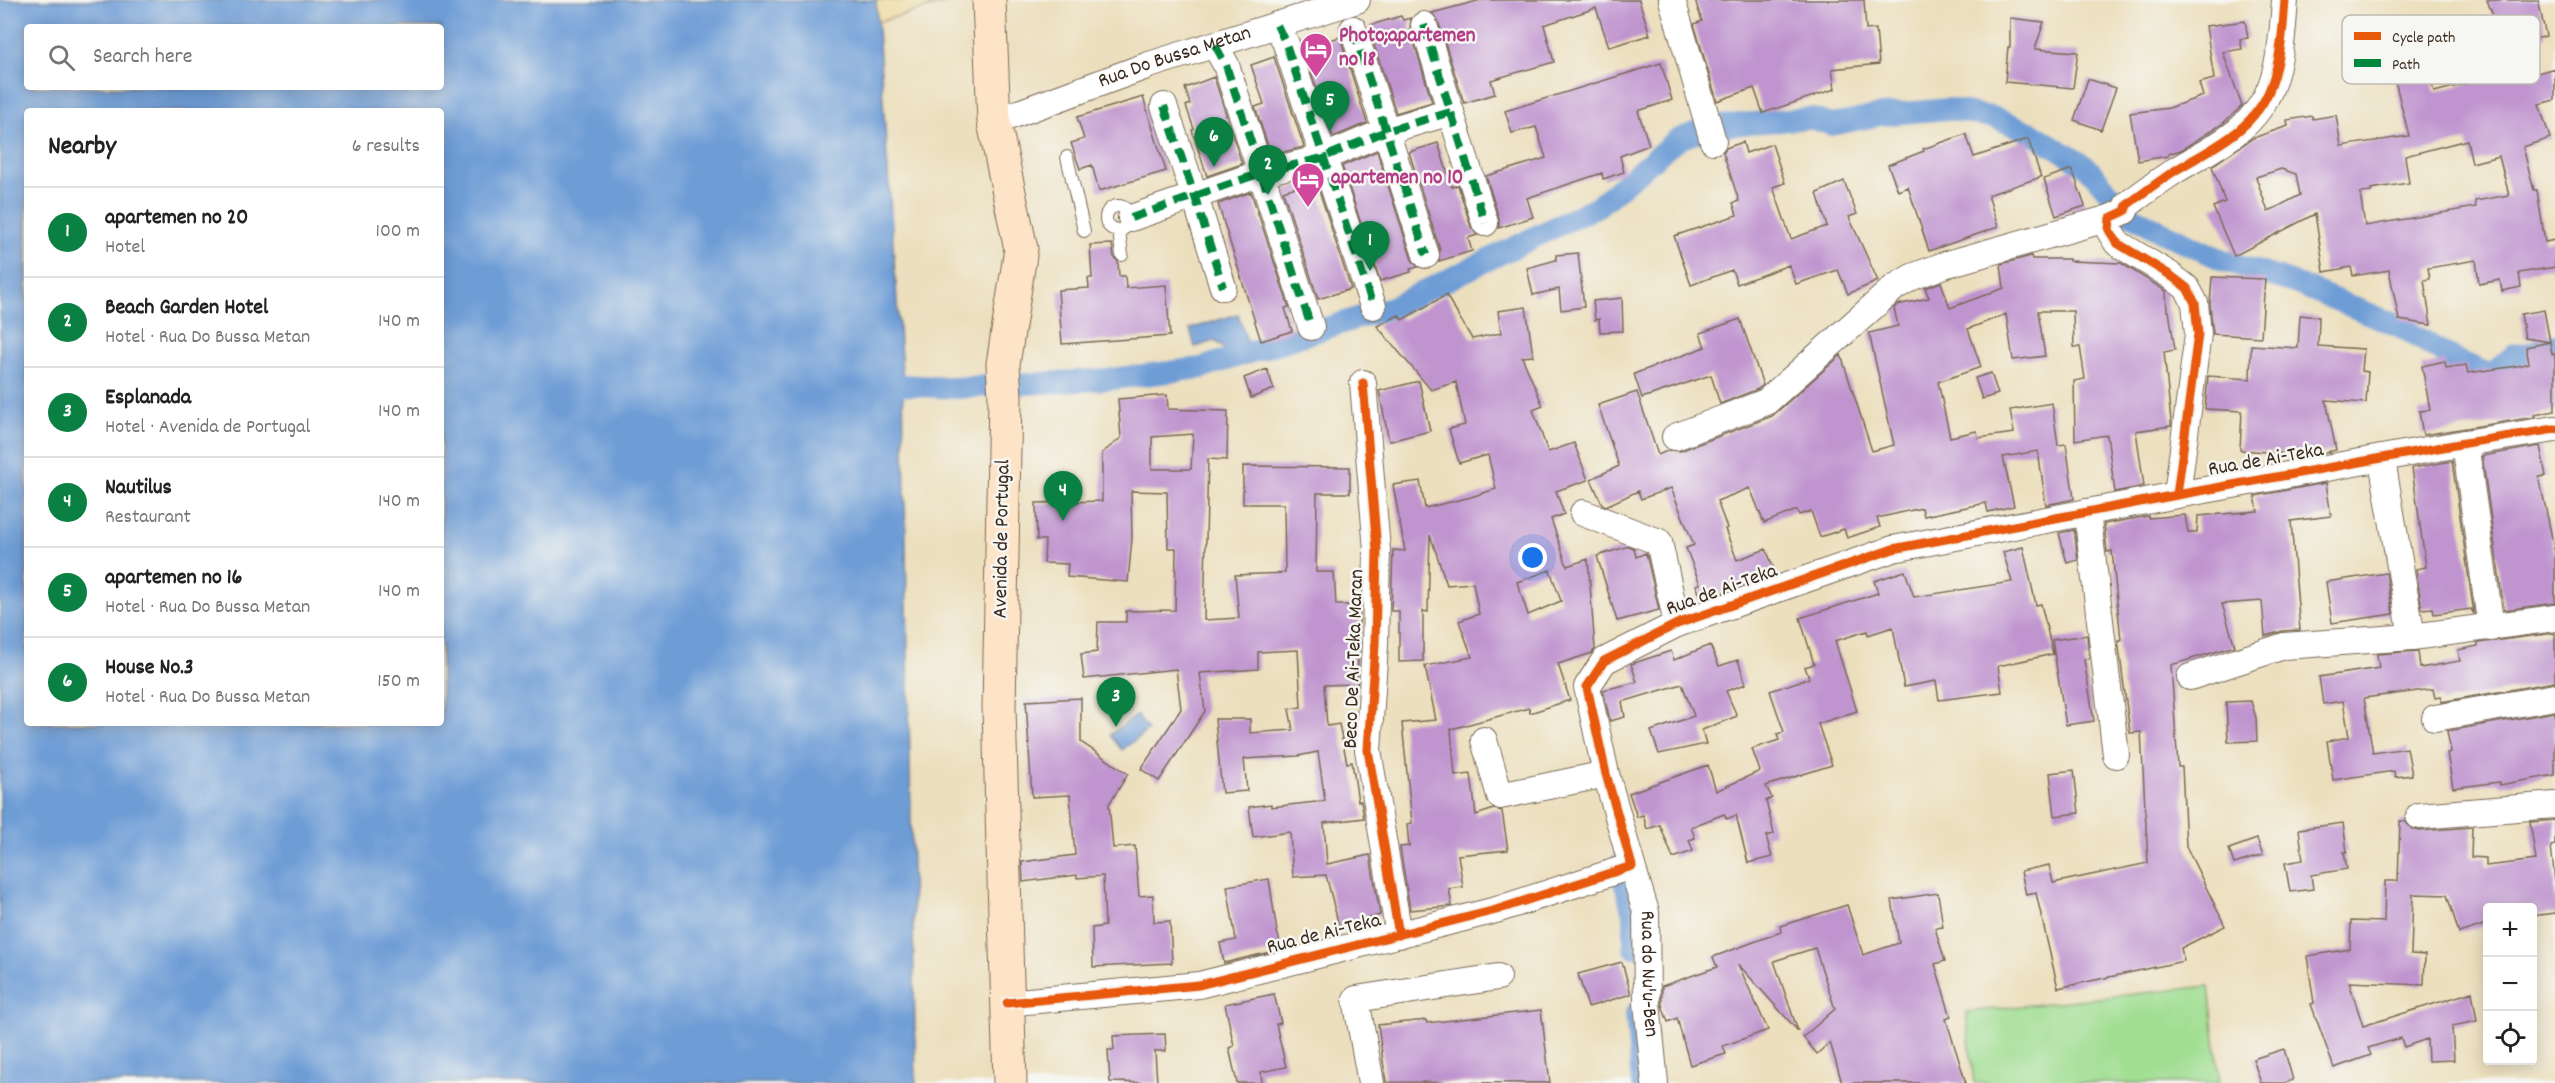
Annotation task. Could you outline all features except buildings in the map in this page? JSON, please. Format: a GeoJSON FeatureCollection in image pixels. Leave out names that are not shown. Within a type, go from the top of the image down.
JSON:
{"type":"FeatureCollection","features":[{"type":"Feature","properties":{"kind":"main road","name":"Avenida de Portugal"},"geometry":{"type":"LineString","coordinates":[[989,0],[994,122],[1021,249],[1003,364],[1005,397],[999,708],[1010,1083]]}},
{"type":"Feature","properties":{"kind":"street","name":"Rua Do Bussa Metan"},"geometry":{"type":"LineString","coordinates":[[994,122],[1149,65],[1357,0]]}},
{"type":"Feature","properties":{"kind":"street"},"geometry":{"type":"LineString","coordinates":[[1672,0],[1713,141]]}},
{"type":"Feature","properties":{"kind":"street"},"geometry":{"type":"LineString","coordinates":[[1675,437],[1766,402],[1895,287],[1912,277],[2125,206],[2176,170],[2226,141],[2254,116],[2271,88],[2282,43],[2285,0]]}},
{"type":"Feature","properties":{"kind":"street"},"geometry":{"type":"LineString","coordinates":[[1277,25],[1286,44],[1373,306]]}},
{"type":"Feature","properties":{"kind":"street"},"geometry":{"type":"LineString","coordinates":[[1424,25],[1485,223]]}},
{"type":"Feature","properties":{"kind":"street"},"geometry":{"type":"LineString","coordinates":[[1353,29],[1426,255]]}},
{"type":"Feature","properties":{"kind":"street"},"geometry":{"type":"LineString","coordinates":[[1215,45],[1226,65],[1311,327]]}},
{"type":"Feature","properties":{"kind":"street"},"geometry":{"type":"LineString","coordinates":[[1164,106],[1223,287]]}},
{"type":"Feature","properties":{"kind":"street"},"geometry":{"type":"LineString","coordinates":[[1125,224],[1261,173],[1322,158],[1386,131],[1451,112]]}},
{"type":"Feature","properties":{"kind":"street"},"geometry":{"type":"LineString","coordinates":[[2125,206],[2109,230],[2116,243],[2170,275],[2187,288],[2195,303],[2198,334],[2177,495]]}},
{"type":"Feature","properties":{"kind":"street","name":"Beco De Ai-Teka Maran"},"geometry":{"type":"LineString","coordinates":[[1363,383],[1377,549],[1375,645],[1368,750],[1399,935]]}},
{"type":"Feature","properties":{"kind":"street","name":"Rua de Ai-Teka"},"geometry":{"type":"LineString","coordinates":[[1007,1003],[1199,985],[1496,910],[1632,866],[1606,774],[1587,687],[1604,661],[1677,624],[1893,549],[2177,495],[2555,429]]}},
{"type":"Feature","properties":{"kind":"street"},"geometry":{"type":"LineString","coordinates":[[2465,443],[2491,628]]}},
{"type":"Feature","properties":{"kind":"street"},"geometry":{"type":"LineString","coordinates":[[2382,460],[2412,637]]}},
{"type":"Feature","properties":{"kind":"street"},"geometry":{"type":"LineString","coordinates":[[2087,512],[2115,756]]}},
{"type":"Feature","properties":{"kind":"street"},"geometry":{"type":"LineString","coordinates":[[1583,513],[1659,542],[1677,624]]}},
{"type":"Feature","properties":{"kind":"street"},"geometry":{"type":"LineString","coordinates":[[2190,677],[2284,646],[2412,637],[2555,618]]}},
{"type":"Feature","properties":{"kind":"street"},"geometry":{"type":"LineString","coordinates":[[2435,718],[2555,697]]}},
{"type":"Feature","properties":{"kind":"street"},"geometry":{"type":"LineString","coordinates":[[1484,740],[1500,796],[1606,774]]}},
{"type":"Feature","properties":{"kind":"street"},"geometry":{"type":"LineString","coordinates":[[2419,816],[2555,805]]}},
{"type":"Feature","properties":{"kind":"street","name":"Rua do Nu'u-Ben"},"geometry":{"type":"LineString","coordinates":[[1632,866],[1646,912],[1647,1003],[1655,1083]]}},
{"type":"Feature","properties":{"kind":"street"},"geometry":{"type":"LineString","coordinates":[[1371,1083],[1356,999],[1498,977]]}},
{"type":"Feature","properties":{"kind":"lane"},"geometry":{"type":"LineString","coordinates":[[1067,157],[1084,231]]}},
{"type":"Feature","properties":{"kind":"lane"},"geometry":{"type":"LineString","coordinates":[[1122,255],[1125,224]]}},
{"type":"Feature","properties":{"kind":"green space"},"geometry":{"type":"Polygon","coordinates":[[[2209,986],[2220,1083],[1974,1083],[1966,1012],[2209,986]]]}},
{"type":"Feature","properties":{"kind":"sand"},"geometry":{"type":"Polygon","coordinates":[[[876,0],[957,0],[877,22],[876,0]]]}},
{"type":"Feature","properties":{"kind":"water"},"geometry":{"type":"Polygon","coordinates":[[[0,0],[876,0],[903,385],[916,1083],[0,1083],[0,0]]]}},
{"type":"Feature","properties":{"kind":"water"},"geometry":{"type":"Polygon","coordinates":[[[1238,314],[1248,344],[1226,350],[1215,341],[1195,347],[1190,329],[1238,314]]]}},
{"type":"Feature","properties":{"kind":"water"},"geometry":{"type":"Polygon","coordinates":[[[1137,715],[1148,730],[1122,750],[1110,735],[1137,715]]]}},
{"type":"Feature","properties":{"kind":"waterway"},"geometry":{"type":"LineString","coordinates":[[903,385],[954,388],[1111,379],[1201,368],[1392,307],[1598,206],[1675,141],[1709,127],[1810,118],[1832,125],[1881,115],[1948,109],[1996,118],[2034,134],[2087,167],[2125,211],[2156,229],[2225,261],[2297,284],[2401,327],[2452,358],[2487,373],[2497,370],[2514,355],[2532,353],[2555,344]]}},
{"type":"Feature","properties":{"kind":"waterway"},"geometry":{"type":"LineString","coordinates":[[1620,865],[1634,918],[1634,947]]}},
{"type":"Feature","properties":{"kind":"waterway"},"geometry":{"type":"LineString","coordinates":[[1636,1013],[1642,1083]]}},
{"type":"Feature","properties":{"kind":"marked path"},"geometry":{"type":"LineString","coordinates":[[1277,25],[1286,44],[1373,306]]}},
{"type":"Feature","properties":{"kind":"marked path"},"geometry":{"type":"LineString","coordinates":[[1424,25],[1485,223]]}},
{"type":"Feature","properties":{"kind":"marked path"},"geometry":{"type":"LineString","coordinates":[[1353,29],[1426,255]]}},
{"type":"Feature","properties":{"kind":"marked path"},"geometry":{"type":"LineString","coordinates":[[1215,45],[1226,65],[1311,327]]}},
{"type":"Feature","properties":{"kind":"marked path"},"geometry":{"type":"LineString","coordinates":[[1164,106],[1223,287]]}},
{"type":"Feature","properties":{"kind":"marked path"},"geometry":{"type":"LineString","coordinates":[[1131,218],[1261,173],[1322,158],[1386,131],[1451,112]]}},
{"type":"Feature","properties":{"kind":"cycle path"},"geometry":{"type":"LineString","coordinates":[[2177,495],[2198,334],[2195,303],[2187,288],[2117,243],[2109,230],[2110,218],[2125,211],[2127,205],[2170,174],[2231,136],[2254,115],[2271,86],[2277,65],[2285,0]]}},
{"type":"Feature","properties":{"kind":"cycle path"},"geometry":{"type":"LineString","coordinates":[[1363,383],[1377,550],[1375,645],[1368,750],[1399,935]]}},
{"type":"Feature","properties":{"kind":"cycle path"},"geometry":{"type":"LineString","coordinates":[[1007,1003],[1199,985],[1496,910],[1632,866],[1606,774],[1587,687],[1604,661],[1677,624],[1893,549],[2177,495],[2555,429]]}},
{"type":"Feature","properties":{"kind":"place","name":"Photo;apartemen no 18"},"geometry":{"type":"Point","coordinates":[1316,78]}},
{"type":"Feature","properties":{"kind":"place","name":"apartemen no 16"},"geometry":{"type":"Point","coordinates":[1330,131]}},
{"type":"Feature","properties":{"kind":"place","name":"House No.3"},"geometry":{"type":"Point","coordinates":[1214,167]}},
{"type":"Feature","properties":{"kind":"place","name":"Beach Garden Hotel"},"geometry":{"type":"Point","coordinates":[1268,195]}},
{"type":"Feature","properties":{"kind":"place","name":"apartemen no 10"},"geometry":{"type":"Point","coordinates":[1308,208]}},
{"type":"Feature","properties":{"kind":"place","name":"apartemen no 20"},"geometry":{"type":"Point","coordinates":[1370,271]}},
{"type":"Feature","properties":{"kind":"place","name":"Nautilus"},"geometry":{"type":"Point","coordinates":[1063,521]}},
{"type":"Feature","properties":{"kind":"place","name":"Esplanada"},"geometry":{"type":"Point","coordinates":[1116,727]}}]}
